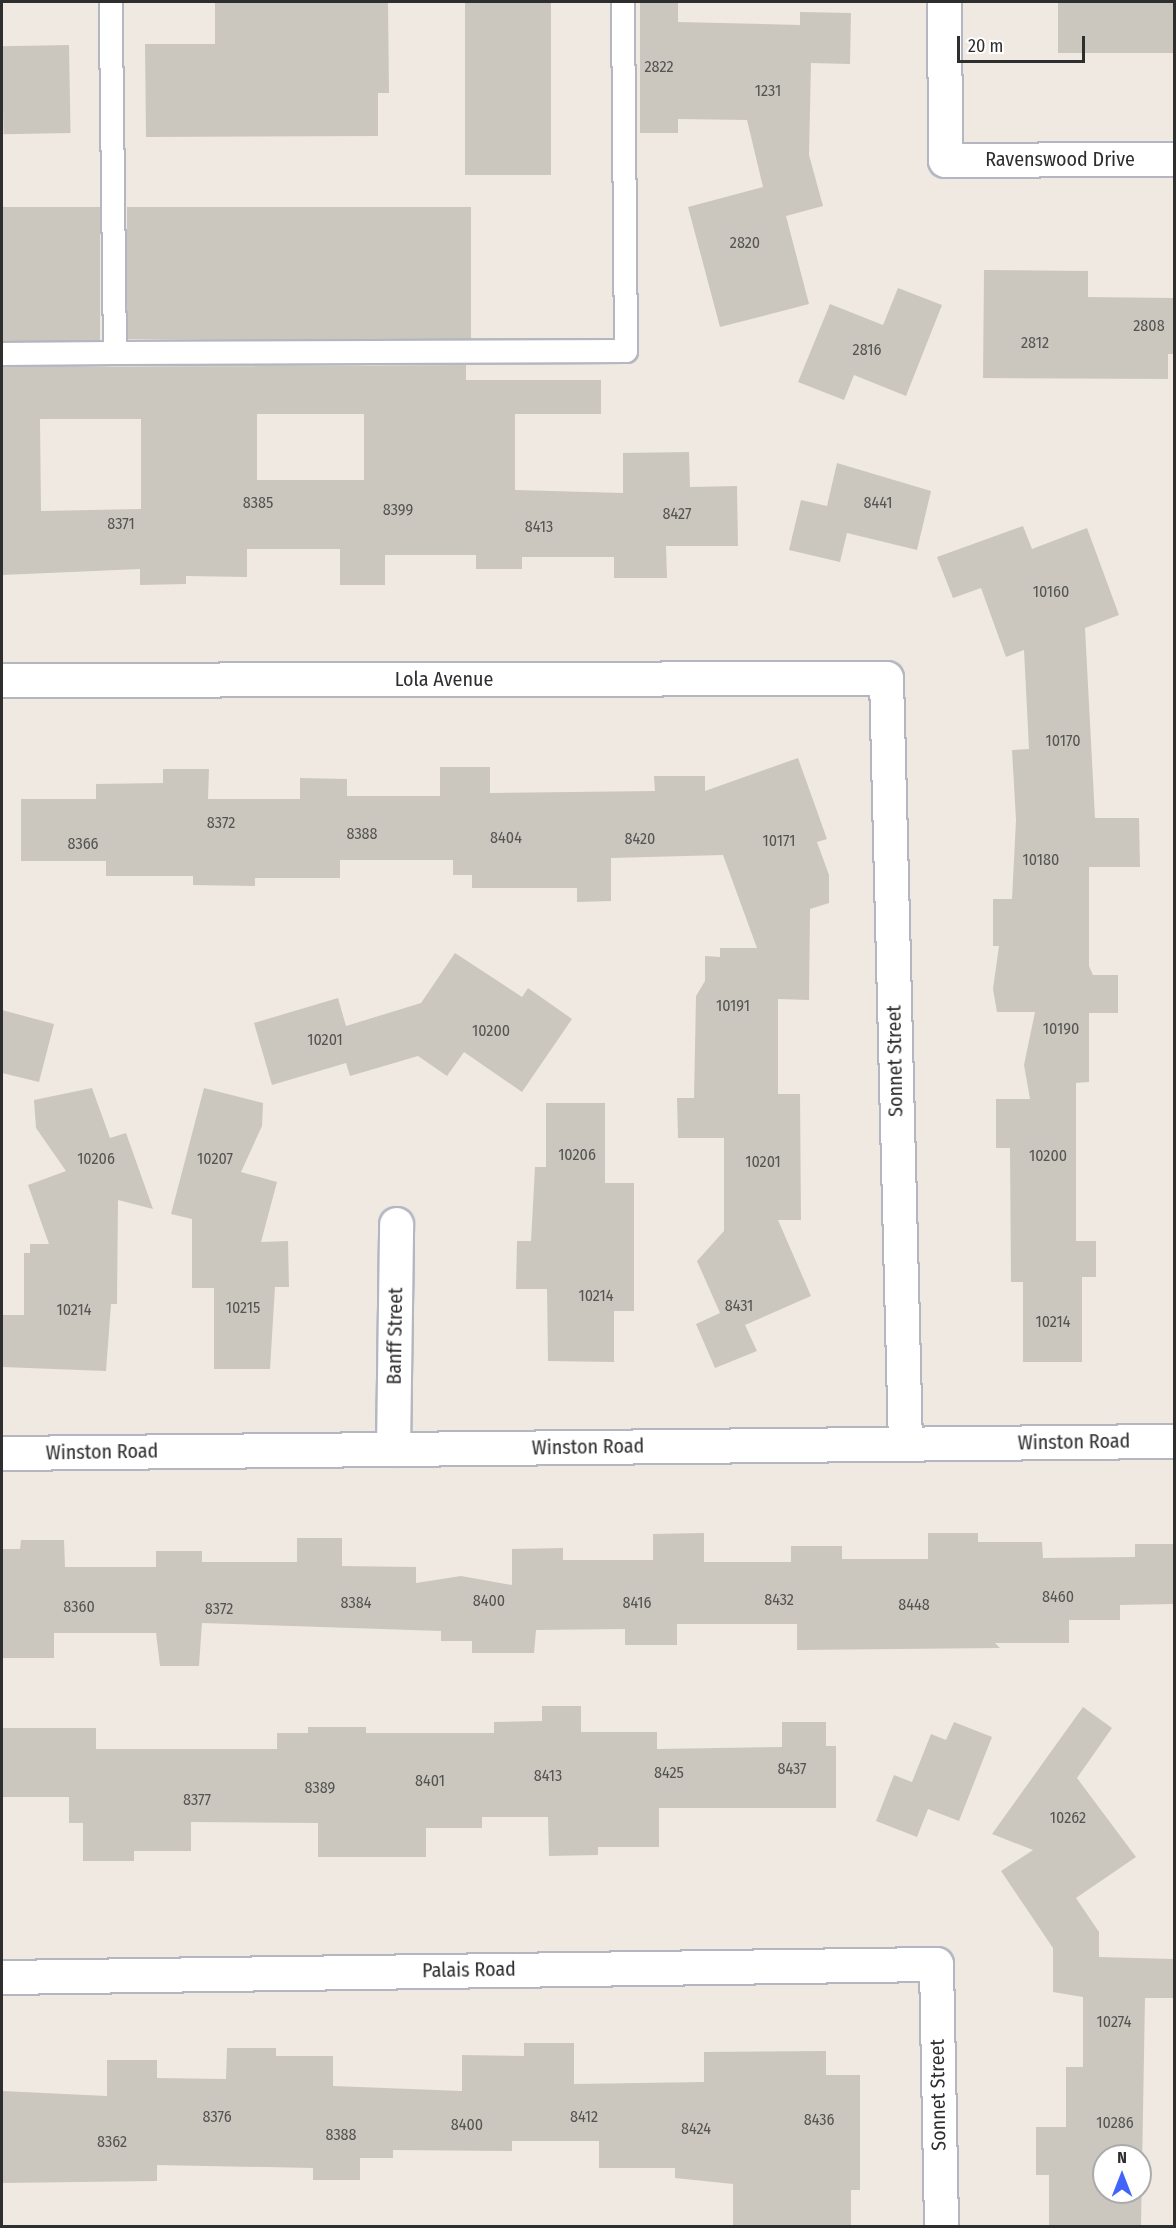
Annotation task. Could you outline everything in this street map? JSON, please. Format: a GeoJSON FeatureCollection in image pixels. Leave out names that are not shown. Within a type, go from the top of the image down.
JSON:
{"type":"FeatureCollection","features":[{"type":"Feature","properties":{"kind":"street","name":"Ravenswood Drive"},"geometry":{"type":"LineString","coordinates":[[944,2],[945,160],[1174,159]]}},
{"type":"Feature","properties":{"kind":"street","name":"Lola Avenue"},"geometry":{"type":"LineString","coordinates":[[2,680],[886,678]]}},
{"type":"Feature","properties":{"kind":"street","name":"Sonnet Street"},"geometry":{"type":"LineString","coordinates":[[886,678],[905,1444]]}},
{"type":"Feature","properties":{"kind":"street","name":"Banff Street"},"geometry":{"type":"LineString","coordinates":[[393,1449],[396,1224]]}},
{"type":"Feature","properties":{"kind":"street","name":"Winston Road"},"geometry":{"type":"LineString","coordinates":[[2,1453],[1174,1441]]}},
{"type":"Feature","properties":{"kind":"street","name":"Sonnet Street"},"geometry":{"type":"LineString","coordinates":[[936,1964],[941,2226]]}},
{"type":"Feature","properties":{"kind":"street","name":"Palais Road"},"geometry":{"type":"LineString","coordinates":[[2,1977],[936,1964]]}},
{"type":"Feature","properties":{"kind":"lane"},"geometry":{"type":"LineString","coordinates":[[111,2],[115,354]]}},
{"type":"Feature","properties":{"kind":"lane"},"geometry":{"type":"LineString","coordinates":[[2,354],[626,351],[624,2]]}},
{"type":"Feature","properties":{"kind":"building"},"geometry":{"type":"Polygon","coordinates":[[[215,2],[388,2],[389,93],[378,93],[378,136],[146,137],[145,44],[215,44],[215,2]]]}},
{"type":"Feature","properties":{"kind":"building"},"geometry":{"type":"Polygon","coordinates":[[[465,2],[551,2],[551,175],[465,175],[465,2]]]}},
{"type":"Feature","properties":{"kind":"building"},"geometry":{"type":"Polygon","coordinates":[[[640,2],[678,2],[678,22],[800,25],[800,12],[851,13],[850,64],[811,63],[809,155],[823,206],[786,216],[809,304],[720,327],[688,207],[763,187],[747,120],[678,119],[678,133],[640,133],[640,2]]]}},
{"type":"Feature","properties":{"kind":"building"},"geometry":{"type":"Polygon","coordinates":[[[1058,2],[1174,2],[1174,53],[1058,53],[1058,2]]]}},
{"type":"Feature","properties":{"kind":"building"},"geometry":{"type":"Polygon","coordinates":[[[69,45],[71,133],[4,134],[2,46],[69,45]]]}},
{"type":"Feature","properties":{"kind":"building"},"geometry":{"type":"Polygon","coordinates":[[[2,207],[100,207],[100,341],[2,341],[2,207]]]}},
{"type":"Feature","properties":{"kind":"building"},"geometry":{"type":"Polygon","coordinates":[[[127,207],[471,207],[471,339],[127,339],[127,207]]]}},
{"type":"Feature","properties":{"kind":"building"},"geometry":{"type":"Polygon","coordinates":[[[984,270],[1088,271],[1088,297],[1174,298],[1174,354],[1168,354],[1168,379],[983,378],[984,270]]]}},
{"type":"Feature","properties":{"kind":"building"},"geometry":{"type":"Polygon","coordinates":[[[898,288],[942,305],[906,396],[854,375],[844,400],[798,382],[830,304],[883,325],[898,288]]]}},
{"type":"Feature","properties":{"kind":"building"},"geometry":{"type":"Polygon","coordinates":[[[466,365],[466,380],[601,380],[601,414],[515,414],[515,490],[623,493],[623,453],[689,452],[690,487],[737,486],[738,546],[666,546],[667,578],[614,578],[614,557],[522,557],[522,569],[476,569],[476,555],[385,555],[385,585],[340,585],[340,549],[247,549],[247,577],[186,576],[186,584],[140,585],[140,569],[2,575],[2,367],[466,365]],[[257,414],[257,480],[364,480],[364,414],[257,414]],[[40,419],[41,511],[141,509],[141,419],[40,419]]]}},
{"type":"Feature","properties":{"kind":"building"},"geometry":{"type":"Polygon","coordinates":[[[837,463],[931,491],[917,550],[847,533],[840,562],[789,550],[801,500],[827,506],[837,463]]]}},
{"type":"Feature","properties":{"kind":"building"},"geometry":{"type":"Polygon","coordinates":[[[1023,526],[1032,549],[1087,528],[1119,615],[1085,628],[1095,818],[1139,818],[1140,867],[1089,867],[1089,966],[1093,975],[1118,975],[1118,1013],[1089,1013],[1089,1082],[1076,1083],[1076,1241],[1096,1241],[1096,1277],[1082,1277],[1082,1362],[1023,1362],[1023,1282],[1011,1282],[1010,1148],[996,1148],[996,1099],[1030,1099],[1024,1065],[1035,1012],[997,1012],[993,989],[999,946],[993,946],[993,899],[1012,899],[1016,820],[1012,750],[1029,749],[1024,650],[1006,657],[981,588],[953,598],[937,557],[1023,526]]]}},
{"type":"Feature","properties":{"kind":"building"},"geometry":{"type":"Polygon","coordinates":[[[798,758],[827,839],[817,842],[829,875],[829,903],[810,909],[809,1000],[778,999],[778,1094],[800,1094],[801,1220],[778,1220],[811,1296],[745,1325],[757,1351],[715,1368],[696,1324],[720,1313],[697,1261],[724,1231],[724,1138],[678,1138],[677,1098],[694,1098],[696,996],[705,981],[705,956],[720,957],[720,948],[757,948],[723,855],[611,858],[611,901],[577,902],[577,888],[472,888],[472,875],[453,875],[453,860],[340,860],[340,878],[255,878],[255,886],[193,885],[193,876],[106,876],[106,861],[21,861],[21,799],[96,799],[96,784],[163,783],[163,769],[209,769],[208,799],[300,799],[300,778],[347,779],[347,796],[440,796],[440,767],[490,767],[490,793],[655,791],[654,776],[705,776],[705,791],[798,758]]]}},
{"type":"Feature","properties":{"kind":"building"},"geometry":{"type":"Polygon","coordinates":[[[455,953],[522,997],[528,988],[572,1019],[522,1092],[464,1052],[447,1076],[418,1056],[350,1076],[346,1063],[272,1085],[254,1023],[338,998],[346,1026],[421,1003],[455,953]]]}},
{"type":"Feature","properties":{"kind":"building"},"geometry":{"type":"Polygon","coordinates":[[[2,1010],[54,1024],[39,1082],[2,1073],[2,1010]]]}},
{"type":"Feature","properties":{"kind":"building"},"geometry":{"type":"Polygon","coordinates":[[[92,1088],[110,1138],[126,1133],[153,1209],[118,1200],[117,1304],[111,1304],[106,1371],[2,1367],[2,1315],[24,1315],[24,1253],[30,1253],[30,1244],[49,1244],[28,1185],[66,1171],[36,1128],[34,1100],[92,1088]]]}},
{"type":"Feature","properties":{"kind":"building"},"geometry":{"type":"Polygon","coordinates":[[[204,1088],[263,1103],[262,1126],[241,1172],[277,1182],[261,1242],[288,1241],[289,1287],[275,1287],[270,1369],[214,1369],[214,1288],[192,1288],[192,1219],[171,1214],[204,1088]]]}},
{"type":"Feature","properties":{"kind":"building"},"geometry":{"type":"Polygon","coordinates":[[[546,1103],[605,1103],[605,1183],[634,1183],[634,1311],[614,1311],[614,1362],[548,1361],[547,1289],[516,1289],[517,1241],[531,1241],[535,1167],[546,1167],[546,1103]]]}},
{"type":"Feature","properties":{"kind":"building"},"geometry":{"type":"Polygon","coordinates":[[[704,1533],[704,1562],[791,1562],[791,1546],[842,1546],[842,1559],[928,1559],[928,1533],[978,1533],[978,1542],[1042,1542],[1043,1558],[1135,1557],[1135,1544],[1174,1544],[1174,1604],[1120,1605],[1120,1620],[1069,1620],[1069,1643],[995,1643],[1000,1648],[797,1650],[797,1624],[677,1624],[677,1645],[625,1645],[625,1629],[536,1630],[534,1653],[472,1653],[472,1641],[441,1641],[441,1631],[202,1623],[199,1666],[160,1666],[156,1633],[54,1633],[54,1658],[2,1658],[2,1549],[20,1549],[21,1540],[64,1540],[65,1567],[156,1567],[156,1551],[202,1551],[202,1562],[297,1562],[297,1538],[342,1538],[342,1566],[416,1567],[416,1583],[461,1576],[512,1585],[512,1549],[563,1548],[563,1560],[653,1560],[653,1534],[704,1533]]]}},
{"type":"Feature","properties":{"kind":"building"},"geometry":{"type":"Polygon","coordinates":[[[542,1706],[581,1706],[581,1732],[657,1732],[657,1749],[782,1747],[782,1722],[826,1722],[826,1746],[836,1746],[836,1808],[659,1808],[659,1847],[598,1847],[598,1855],[549,1856],[548,1817],[482,1817],[482,1828],[426,1828],[426,1857],[318,1857],[318,1823],[191,1822],[191,1851],[134,1851],[134,1861],[83,1861],[83,1823],[69,1823],[69,1797],[2,1797],[2,1728],[96,1728],[96,1749],[277,1749],[277,1733],[308,1733],[308,1727],[366,1727],[366,1733],[494,1733],[494,1722],[542,1721],[542,1706]]]}},
{"type":"Feature","properties":{"kind":"building"},"geometry":{"type":"Polygon","coordinates":[[[1083,1707],[1112,1728],[1077,1778],[1136,1857],[1076,1898],[1099,1932],[1099,1957],[1174,1959],[1174,1998],[1145,1998],[1142,2144],[1092,2144],[1092,2204],[1141,2204],[1141,2226],[1049,2226],[1049,2175],[1036,2175],[1036,2127],[1066,2127],[1066,2067],[1083,2067],[1083,1997],[1053,1992],[1053,1948],[1001,1871],[1033,1850],[992,1834],[1083,1707]]]}},
{"type":"Feature","properties":{"kind":"building"},"geometry":{"type":"Polygon","coordinates":[[[954,1722],[992,1737],[959,1821],[928,1809],[917,1837],[876,1821],[894,1775],[912,1782],[931,1734],[946,1740],[954,1722]]]}},
{"type":"Feature","properties":{"kind":"building"},"geometry":{"type":"Polygon","coordinates":[[[524,2043],[574,2043],[574,2084],[704,2082],[704,2052],[826,2051],[826,2075],[860,2075],[860,2190],[851,2190],[851,2226],[733,2226],[733,2184],[675,2178],[675,2168],[599,2168],[599,2141],[512,2141],[512,2151],[393,2150],[393,2158],[360,2158],[360,2180],[313,2180],[313,2168],[157,2165],[157,2181],[2,2183],[2,2091],[107,2096],[107,2060],[157,2060],[157,2078],[226,2079],[227,2048],[276,2048],[276,2056],[333,2056],[333,2086],[462,2091],[462,2055],[524,2056],[524,2043]]]}}]}
